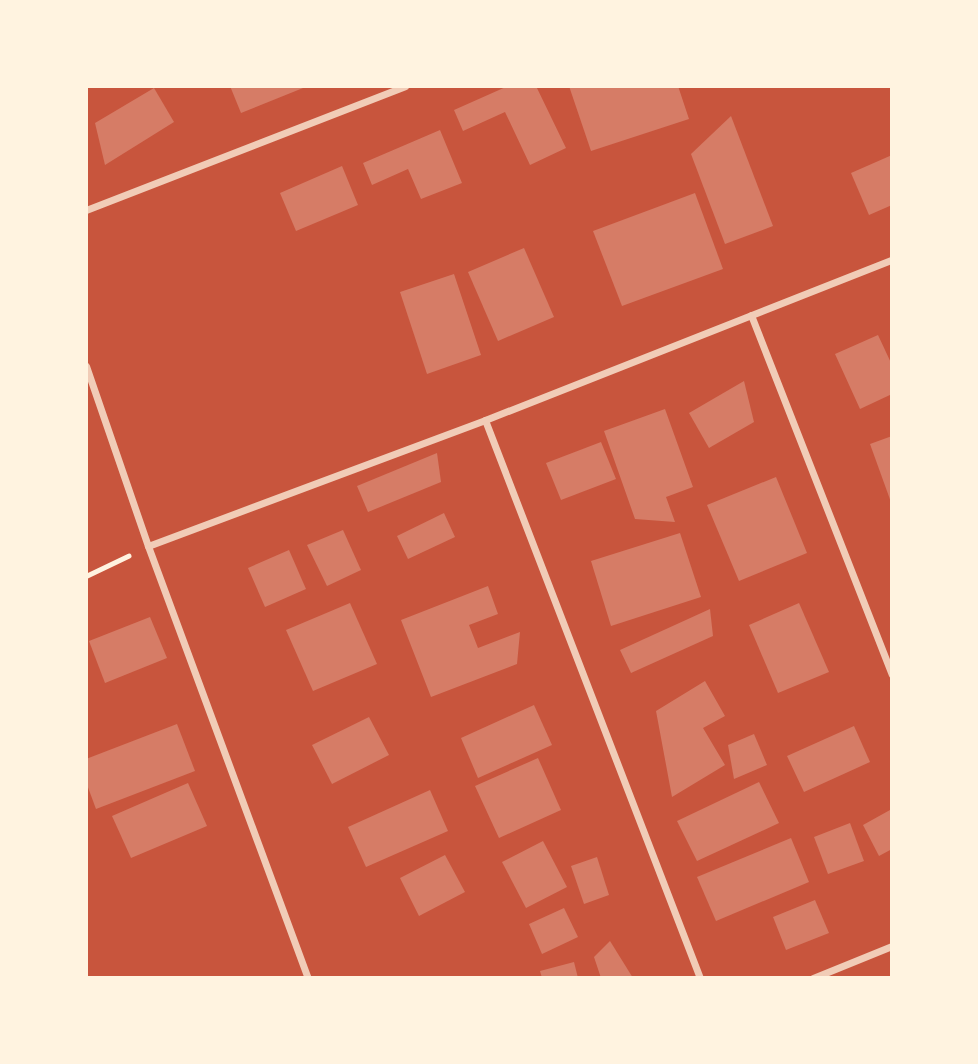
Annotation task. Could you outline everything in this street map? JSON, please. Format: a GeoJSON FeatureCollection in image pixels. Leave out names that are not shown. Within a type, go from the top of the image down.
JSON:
{"type":"FeatureCollection","features":[{"type":"Feature","properties":{"kind":"street"},"geometry":{"type":"LineString","coordinates":[[86,210],[405,86]]}},
{"type":"Feature","properties":{"kind":"street"},"geometry":{"type":"LineString","coordinates":[[148,546],[485,420],[892,260]]}},
{"type":"Feature","properties":{"kind":"street"},"geometry":{"type":"LineString","coordinates":[[751,315],[892,674]]}},
{"type":"Feature","properties":{"kind":"street"},"geometry":{"type":"LineString","coordinates":[[86,366],[148,546],[308,978]]}},
{"type":"Feature","properties":{"kind":"street"},"geometry":{"type":"LineString","coordinates":[[485,420],[700,978]]}},
{"type":"Feature","properties":{"kind":"street"},"geometry":{"type":"LineString","coordinates":[[813,978],[892,946]]}},
{"type":"Feature","properties":{"kind":"path"},"geometry":{"type":"LineString","coordinates":[[86,576],[148,546]]}},
{"type":"Feature","properties":{"kind":"building"},"geometry":{"type":"Polygon","coordinates":[[[230,86],[308,86],[241,113],[230,86]]]}},
{"type":"Feature","properties":{"kind":"building"},"geometry":{"type":"Polygon","coordinates":[[[508,86],[536,86],[566,148],[530,165],[505,112],[463,131],[454,110],[508,86]]]}},
{"type":"Feature","properties":{"kind":"building"},"geometry":{"type":"Polygon","coordinates":[[[569,86],[678,86],[689,119],[591,151],[569,86]]]}},
{"type":"Feature","properties":{"kind":"building"},"geometry":{"type":"Polygon","coordinates":[[[154,88],[174,122],[105,165],[95,123],[154,88]]]}},
{"type":"Feature","properties":{"kind":"building"},"geometry":{"type":"Polygon","coordinates":[[[731,116],[773,226],[725,244],[691,154],[731,116]]]}},
{"type":"Feature","properties":{"kind":"building"},"geometry":{"type":"Polygon","coordinates":[[[440,130],[462,183],[421,199],[408,169],[372,185],[363,163],[440,130]]]}},
{"type":"Feature","properties":{"kind":"building"},"geometry":{"type":"Polygon","coordinates":[[[892,155],[892,205],[869,215],[851,173],[892,155]]]}},
{"type":"Feature","properties":{"kind":"building"},"geometry":{"type":"Polygon","coordinates":[[[342,166],[358,205],[296,231],[280,193],[342,166]]]}},
{"type":"Feature","properties":{"kind":"building"},"geometry":{"type":"Polygon","coordinates":[[[695,193],[723,269],[622,306],[593,231],[695,193]]]}},
{"type":"Feature","properties":{"kind":"building"},"geometry":{"type":"Polygon","coordinates":[[[524,248],[554,317],[498,341],[468,272],[524,248]]]}},
{"type":"Feature","properties":{"kind":"building"},"geometry":{"type":"Polygon","coordinates":[[[454,274],[481,355],[427,374],[400,292],[454,274]]]}},
{"type":"Feature","properties":{"kind":"building"},"geometry":{"type":"Polygon","coordinates":[[[878,335],[892,365],[892,394],[860,409],[835,354],[878,335]]]}},
{"type":"Feature","properties":{"kind":"building"},"geometry":{"type":"Polygon","coordinates":[[[744,381],[754,422],[709,448],[689,413],[744,381]]]}},
{"type":"Feature","properties":{"kind":"building"},"geometry":{"type":"Polygon","coordinates":[[[665,409],[693,487],[666,497],[675,522],[635,519],[604,431],[665,409]]]}},
{"type":"Feature","properties":{"kind":"building"},"geometry":{"type":"Polygon","coordinates":[[[892,436],[892,505],[870,444],[892,436]]]}},
{"type":"Feature","properties":{"kind":"building"},"geometry":{"type":"Polygon","coordinates":[[[601,442],[616,479],[561,500],[546,463],[601,442]]]}},
{"type":"Feature","properties":{"kind":"building"},"geometry":{"type":"Polygon","coordinates":[[[437,453],[441,482],[368,512],[357,486],[437,453]]]}},
{"type":"Feature","properties":{"kind":"building"},"geometry":{"type":"Polygon","coordinates":[[[776,477],[807,553],[739,581],[707,505],[776,477]]]}},
{"type":"Feature","properties":{"kind":"building"},"geometry":{"type":"Polygon","coordinates":[[[444,513],[455,537],[408,559],[397,536],[444,513]]]}},
{"type":"Feature","properties":{"kind":"building"},"geometry":{"type":"Polygon","coordinates":[[[343,530],[361,570],[327,586],[307,545],[343,530]]]}},
{"type":"Feature","properties":{"kind":"building"},"geometry":{"type":"Polygon","coordinates":[[[680,533],[701,597],[611,626],[591,561],[680,533]]]}},
{"type":"Feature","properties":{"kind":"building"},"geometry":{"type":"Polygon","coordinates":[[[289,550],[306,589],[265,607],[248,568],[289,550]]]}},
{"type":"Feature","properties":{"kind":"building"},"geometry":{"type":"Polygon","coordinates":[[[488,586],[498,614],[469,625],[478,648],[520,632],[517,664],[431,697],[401,620],[488,586]]]}},
{"type":"Feature","properties":{"kind":"building"},"geometry":{"type":"Polygon","coordinates":[[[350,603],[377,664],[313,691],[286,630],[350,603]]]}},
{"type":"Feature","properties":{"kind":"building"},"geometry":{"type":"Polygon","coordinates":[[[799,603],[829,672],[778,693],[749,625],[799,603]]]}},
{"type":"Feature","properties":{"kind":"building"},"geometry":{"type":"Polygon","coordinates":[[[710,609],[713,636],[631,673],[620,650],[710,609]]]}},
{"type":"Feature","properties":{"kind":"building"},"geometry":{"type":"Polygon","coordinates":[[[150,617],[167,658],[105,683],[89,641],[150,617]]]}},
{"type":"Feature","properties":{"kind":"building"},"geometry":{"type":"Polygon","coordinates":[[[705,681],[725,716],[703,728],[725,765],[672,797],[656,711],[705,681]]]}},
{"type":"Feature","properties":{"kind":"building"},"geometry":{"type":"Polygon","coordinates":[[[534,705],[552,745],[478,778],[461,738],[534,705]]]}},
{"type":"Feature","properties":{"kind":"building"},"geometry":{"type":"Polygon","coordinates":[[[369,717],[389,755],[332,784],[312,745],[369,717]]]}},
{"type":"Feature","properties":{"kind":"building"},"geometry":{"type":"Polygon","coordinates":[[[177,724],[195,771],[96,809],[86,782],[86,759],[177,724]]]}},
{"type":"Feature","properties":{"kind":"building"},"geometry":{"type":"Polygon","coordinates":[[[854,726],[870,762],[804,792],[787,756],[854,726]]]}},
{"type":"Feature","properties":{"kind":"building"},"geometry":{"type":"Polygon","coordinates":[[[754,734],[767,765],[734,779],[728,745],[754,734]]]}},
{"type":"Feature","properties":{"kind":"building"},"geometry":{"type":"Polygon","coordinates":[[[538,758],[561,810],[499,838],[475,786],[538,758]]]}},
{"type":"Feature","properties":{"kind":"building"},"geometry":{"type":"Polygon","coordinates":[[[759,782],[779,823],[697,861],[677,821],[759,782]]]}},
{"type":"Feature","properties":{"kind":"building"},"geometry":{"type":"Polygon","coordinates":[[[188,783],[207,826],[131,858],[112,816],[188,783]]]}},
{"type":"Feature","properties":{"kind":"building"},"geometry":{"type":"Polygon","coordinates":[[[430,790],[448,831],[366,867],[348,827],[430,790]]]}},
{"type":"Feature","properties":{"kind":"building"},"geometry":{"type":"Polygon","coordinates":[[[890,810],[892,849],[879,856],[863,825],[890,810]]]}},
{"type":"Feature","properties":{"kind":"building"},"geometry":{"type":"Polygon","coordinates":[[[850,823],[864,861],[828,874],[814,837],[850,823]]]}},
{"type":"Feature","properties":{"kind":"building"},"geometry":{"type":"Polygon","coordinates":[[[791,838],[809,882],[716,921],[697,877],[791,838]]]}},
{"type":"Feature","properties":{"kind":"building"},"geometry":{"type":"Polygon","coordinates":[[[543,841],[567,887],[526,908],[502,862],[543,841]]]}},
{"type":"Feature","properties":{"kind":"building"},"geometry":{"type":"Polygon","coordinates":[[[445,855],[465,892],[419,916],[400,878],[445,855]]]}},
{"type":"Feature","properties":{"kind":"building"},"geometry":{"type":"Polygon","coordinates":[[[597,857],[609,895],[584,904],[571,866],[597,857]]]}},
{"type":"Feature","properties":{"kind":"building"},"geometry":{"type":"Polygon","coordinates":[[[815,900],[829,933],[786,950],[773,917],[815,900]]]}},
{"type":"Feature","properties":{"kind":"building"},"geometry":{"type":"Polygon","coordinates":[[[564,908],[578,937],[542,954],[529,924],[564,908]]]}},
{"type":"Feature","properties":{"kind":"building"},"geometry":{"type":"Polygon","coordinates":[[[610,941],[633,978],[601,978],[594,957],[610,941]]]}},
{"type":"Feature","properties":{"kind":"building"},"geometry":{"type":"Polygon","coordinates":[[[574,962],[578,978],[542,978],[540,971],[574,962]]]}}]}
